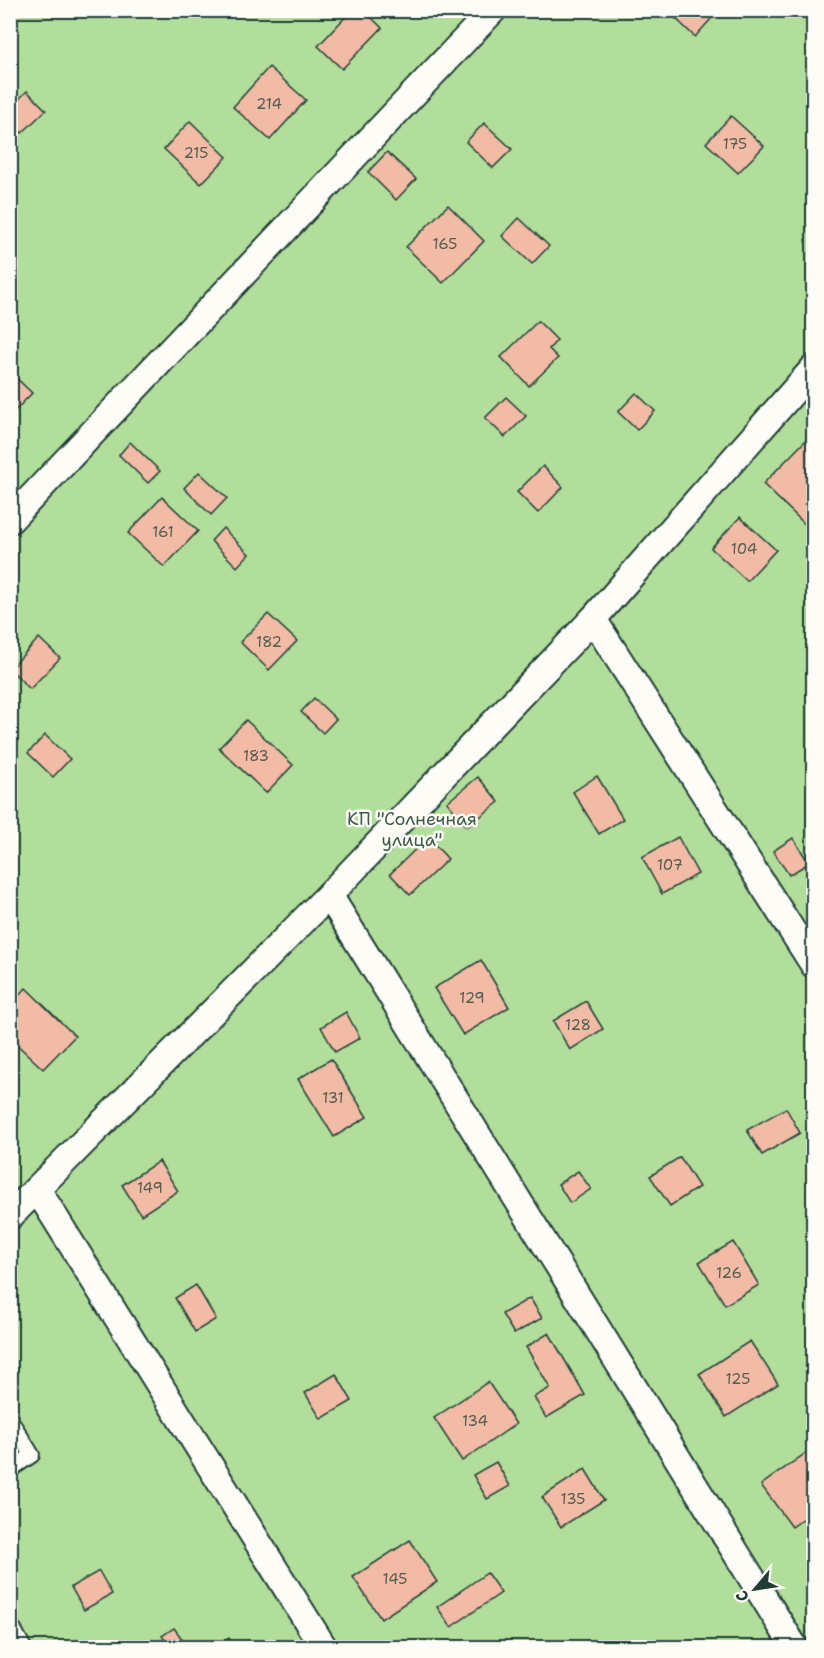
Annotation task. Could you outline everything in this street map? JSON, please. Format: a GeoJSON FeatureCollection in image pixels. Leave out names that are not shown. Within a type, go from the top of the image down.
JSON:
{"type":"FeatureCollection","features":[{"type":"Feature","properties":{"kind":"street"},"geometry":{"type":"LineString","coordinates":[[10,520],[493,10]]}},
{"type":"Feature","properties":{"kind":"street"},"geometry":{"type":"LineString","coordinates":[[10,1216],[328,895],[594,619],[813,368]]}},
{"type":"Feature","properties":{"kind":"street"},"geometry":{"type":"LineString","coordinates":[[594,619],[813,965]]}},
{"type":"Feature","properties":{"kind":"street"},"geometry":{"type":"LineString","coordinates":[[328,895],[795,1647]]}},
{"type":"Feature","properties":{"kind":"street"},"geometry":{"type":"LineString","coordinates":[[37,1189],[324,1647]]}},
{"type":"Feature","properties":{"kind":"lane"},"geometry":{"type":"LineString","coordinates":[[10,1419],[32,1455],[10,1470]]}},
{"type":"Feature","properties":{"kind":"lane"},"geometry":{"type":"LineString","coordinates":[[10,1623],[24,1647]]}},
{"type":"Feature","properties":{"kind":"green space","name":"КП \"Солнечная улица\""},"geometry":{"type":"Polygon","coordinates":[[[11,11],[813,11],[813,1647],[11,1647],[11,11]]]}},
{"type":"Feature","properties":{"kind":"building"},"geometry":{"type":"Polygon","coordinates":[[[352,10],[364,10],[382,28],[342,69],[318,46],[352,10]]]}},
{"type":"Feature","properties":{"kind":"building"},"geometry":{"type":"Polygon","coordinates":[[[667,10],[719,10],[695,37],[667,10]]]}},
{"type":"Feature","properties":{"kind":"building"},"geometry":{"type":"Polygon","coordinates":[[[269,67],[306,100],[270,140],[233,107],[269,67]]]}},
{"type":"Feature","properties":{"kind":"building"},"geometry":{"type":"Polygon","coordinates":[[[27,91],[46,110],[22,133],[10,122],[10,108],[27,91]]]}},
{"type":"Feature","properties":{"kind":"building"},"geometry":{"type":"Polygon","coordinates":[[[731,116],[764,146],[738,173],[706,143],[731,116]]]}},
{"type":"Feature","properties":{"kind":"building"},"geometry":{"type":"Polygon","coordinates":[[[190,121],[227,157],[201,184],[164,149],[190,121]]]}},
{"type":"Feature","properties":{"kind":"building"},"geometry":{"type":"Polygon","coordinates":[[[484,123],[512,149],[493,168],[466,142],[484,123]]]}},
{"type":"Feature","properties":{"kind":"building"},"geometry":{"type":"Polygon","coordinates":[[[387,152],[416,179],[396,200],[368,172],[387,152]]]}},
{"type":"Feature","properties":{"kind":"building"},"geometry":{"type":"Polygon","coordinates":[[[448,205],[484,241],[443,283],[406,247],[448,205]]]}},
{"type":"Feature","properties":{"kind":"building"},"geometry":{"type":"Polygon","coordinates":[[[519,218],[549,246],[532,264],[502,236],[519,218]]]}},
{"type":"Feature","properties":{"kind":"building"},"geometry":{"type":"Polygon","coordinates":[[[538,321],[557,340],[549,349],[558,358],[529,386],[501,357],[538,321]]]}},
{"type":"Feature","properties":{"kind":"building"},"geometry":{"type":"Polygon","coordinates":[[[10,372],[32,393],[10,416],[10,372]]]}},
{"type":"Feature","properties":{"kind":"building"},"geometry":{"type":"Polygon","coordinates":[[[636,393],[655,411],[637,430],[618,412],[636,393]]]}},
{"type":"Feature","properties":{"kind":"building"},"geometry":{"type":"Polygon","coordinates":[[[506,397],[526,416],[505,437],[485,418],[506,397]]]}},
{"type":"Feature","properties":{"kind":"building"},"geometry":{"type":"Polygon","coordinates":[[[806,440],[814,447],[814,527],[811,530],[763,484],[806,440]]]}},
{"type":"Feature","properties":{"kind":"building"},"geometry":{"type":"Polygon","coordinates":[[[130,442],[160,471],[148,483],[119,455],[130,442]]]}},
{"type":"Feature","properties":{"kind":"building"},"geometry":{"type":"Polygon","coordinates":[[[543,466],[563,487],[538,513],[517,492],[543,466]]]}},
{"type":"Feature","properties":{"kind":"building"},"geometry":{"type":"Polygon","coordinates":[[[199,472],[227,498],[211,515],[184,488],[199,472]]]}},
{"type":"Feature","properties":{"kind":"building"},"geometry":{"type":"Polygon","coordinates":[[[162,497],[198,531],[164,567],[128,533],[162,497]]]}},
{"type":"Feature","properties":{"kind":"building"},"geometry":{"type":"Polygon","coordinates":[[[740,517],[776,550],[747,581],[711,548],[740,517]]]}},
{"type":"Feature","properties":{"kind":"building"},"geometry":{"type":"Polygon","coordinates":[[[223,528],[249,554],[237,567],[211,541],[223,528]]]}},
{"type":"Feature","properties":{"kind":"building"},"geometry":{"type":"Polygon","coordinates":[[[268,614],[297,641],[269,670],[240,642],[268,614]]]}},
{"type":"Feature","properties":{"kind":"building"},"geometry":{"type":"Polygon","coordinates":[[[39,638],[60,658],[30,689],[10,669],[39,638]]]}},
{"type":"Feature","properties":{"kind":"building"},"geometry":{"type":"Polygon","coordinates":[[[314,698],[336,719],[323,733],[301,712],[314,698]]]}},
{"type":"Feature","properties":{"kind":"building"},"geometry":{"type":"Polygon","coordinates":[[[246,720],[293,765],[266,793],[219,748],[246,720]]]}},
{"type":"Feature","properties":{"kind":"building"},"geometry":{"type":"Polygon","coordinates":[[[45,735],[70,759],[53,777],[28,753],[45,735]]]}},
{"type":"Feature","properties":{"kind":"building"},"geometry":{"type":"Polygon","coordinates":[[[597,776],[623,819],[599,834],[573,792],[597,776]]]}},
{"type":"Feature","properties":{"kind":"building"},"geometry":{"type":"Polygon","coordinates":[[[478,777],[499,802],[467,827],[447,802],[478,777]]]}},
{"type":"Feature","properties":{"kind":"building"},"geometry":{"type":"Polygon","coordinates":[[[428,837],[448,859],[410,895],[390,874],[428,837]]]}},
{"type":"Feature","properties":{"kind":"building"},"geometry":{"type":"Polygon","coordinates":[[[678,837],[698,874],[662,894],[642,857],[678,837]]]}},
{"type":"Feature","properties":{"kind":"building"},"geometry":{"type":"Polygon","coordinates":[[[793,838],[809,863],[789,875],[773,851],[793,838]]]}},
{"type":"Feature","properties":{"kind":"building"},"geometry":{"type":"Polygon","coordinates":[[[481,960],[509,1007],[463,1035],[434,988],[481,960]]]}},
{"type":"Feature","properties":{"kind":"building"},"geometry":{"type":"Polygon","coordinates":[[[26,988],[75,1036],[43,1069],[10,1038],[10,1005],[26,988]]]}},
{"type":"Feature","properties":{"kind":"building"},"geometry":{"type":"Polygon","coordinates":[[[586,1001],[603,1029],[570,1050],[553,1021],[586,1001]]]}},
{"type":"Feature","properties":{"kind":"building"},"geometry":{"type":"Polygon","coordinates":[[[346,1012],[360,1038],[335,1052],[321,1027],[346,1012]]]}},
{"type":"Feature","properties":{"kind":"building"},"geometry":{"type":"Polygon","coordinates":[[[331,1059],[367,1117],[334,1137],[298,1079],[331,1059]]]}},
{"type":"Feature","properties":{"kind":"building"},"geometry":{"type":"Polygon","coordinates":[[[786,1108],[800,1133],[762,1155],[747,1130],[786,1108]]]}},
{"type":"Feature","properties":{"kind":"building"},"geometry":{"type":"Polygon","coordinates":[[[680,1157],[699,1187],[670,1206],[650,1176],[680,1157]]]}},
{"type":"Feature","properties":{"kind":"building"},"geometry":{"type":"Polygon","coordinates":[[[159,1161],[178,1191],[141,1215],[122,1185],[159,1161]]]}},
{"type":"Feature","properties":{"kind":"building"},"geometry":{"type":"Polygon","coordinates":[[[578,1171],[591,1189],[570,1203],[558,1184],[578,1171]]]}},
{"type":"Feature","properties":{"kind":"building"},"geometry":{"type":"Polygon","coordinates":[[[733,1242],[759,1285],[725,1305],[699,1262],[733,1242]]]}},
{"type":"Feature","properties":{"kind":"building"},"geometry":{"type":"Polygon","coordinates":[[[196,1285],[216,1319],[195,1332],[175,1298],[196,1285]]]}},
{"type":"Feature","properties":{"kind":"building"},"geometry":{"type":"Polygon","coordinates":[[[530,1298],[542,1318],[514,1334],[502,1314],[530,1298]]]}},
{"type":"Feature","properties":{"kind":"building"},"geometry":{"type":"Polygon","coordinates":[[[549,1333],[585,1395],[546,1418],[534,1397],[550,1388],[526,1347],[549,1333]]]}},
{"type":"Feature","properties":{"kind":"building"},"geometry":{"type":"Polygon","coordinates":[[[750,1341],[778,1384],[726,1417],[699,1374],[750,1341]]]}},
{"type":"Feature","properties":{"kind":"building"},"geometry":{"type":"Polygon","coordinates":[[[336,1374],[352,1401],[321,1419],[305,1393],[336,1374]]]}},
{"type":"Feature","properties":{"kind":"building"},"geometry":{"type":"Polygon","coordinates":[[[488,1382],[516,1424],[462,1461],[434,1418],[488,1382]]]}},
{"type":"Feature","properties":{"kind":"building"},"geometry":{"type":"Polygon","coordinates":[[[813,1448],[814,1511],[792,1527],[761,1485],[813,1448]]]}},
{"type":"Feature","properties":{"kind":"building"},"geometry":{"type":"Polygon","coordinates":[[[496,1462],[510,1486],[487,1499],[473,1475],[496,1462]]]}},
{"type":"Feature","properties":{"kind":"building"},"geometry":{"type":"Polygon","coordinates":[[[585,1469],[604,1500],[561,1527],[542,1497],[585,1469]]]}},
{"type":"Feature","properties":{"kind":"building"},"geometry":{"type":"Polygon","coordinates":[[[410,1540],[437,1582],[381,1619],[353,1577],[410,1540]]]}},
{"type":"Feature","properties":{"kind":"building"},"geometry":{"type":"Polygon","coordinates":[[[99,1571],[112,1594],[84,1610],[71,1587],[99,1571]]]}},
{"type":"Feature","properties":{"kind":"building"},"geometry":{"type":"Polygon","coordinates":[[[487,1573],[501,1593],[451,1627],[437,1607],[487,1573]]]}},
{"type":"Feature","properties":{"kind":"building"},"geometry":{"type":"Polygon","coordinates":[[[174,1628],[189,1648],[171,1648],[162,1636],[174,1628]]]}},
{"type":"Feature","properties":{"kind":"building"},"geometry":{"type":"Polygon","coordinates":[[[229,1638],[235,1648],[213,1648],[229,1638]]]}}]}
